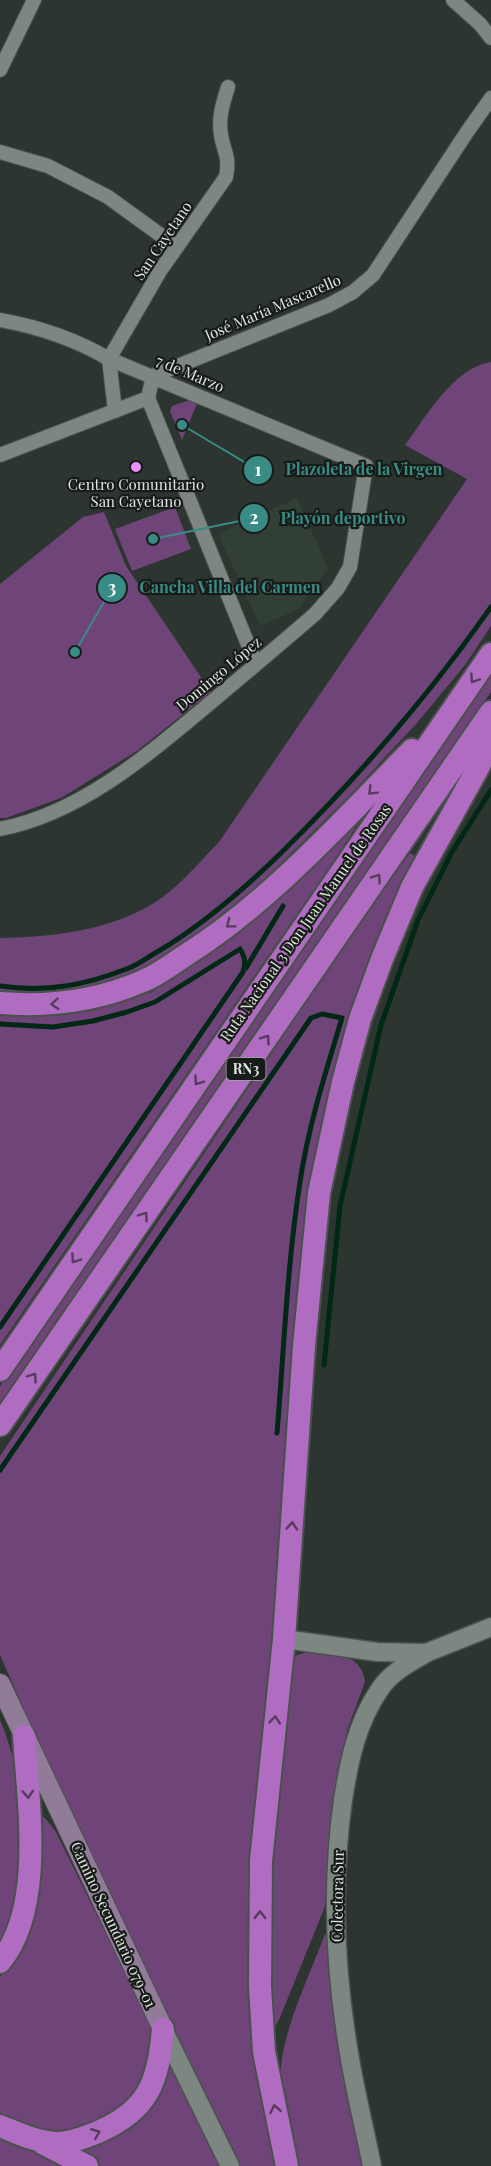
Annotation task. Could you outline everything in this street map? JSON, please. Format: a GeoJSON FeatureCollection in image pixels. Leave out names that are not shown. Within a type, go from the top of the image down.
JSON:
{"type":"FeatureCollection","features":[{"type":"Feature","properties":{"kind":"highway","name":"Ruta Nacional 3 Don Juan Manuel de Rosas"},"geometry":{"type":"LineString","coordinates":[[0,1370],[491,654]]}},
{"type":"Feature","properties":{"kind":"highway"},"geometry":{"type":"LineString","coordinates":[[0,1003],[60,1004],[96,997],[144,981],[193,951],[264,898],[457,704]]}},
{"type":"Feature","properties":{"kind":"highway","name":"RN3"},"geometry":{"type":"LineString","coordinates":[[0,1425],[491,712]]}},
{"type":"Feature","properties":{"kind":"highway"},"geometry":{"type":"LineString","coordinates":[[286,2166],[264,2052],[260,1986],[261,1861],[284,1640],[304,1346],[319,1193],[343,1082],[360,1019],[382,959],[412,887],[478,768],[491,740]]}},
{"type":"Feature","properties":{"kind":"highway"},"geometry":{"type":"LineString","coordinates":[[0,1962],[9,1951],[18,1932],[30,1872],[31,1833],[24,1736]]}},
{"type":"Feature","properties":{"kind":"highway"},"geometry":{"type":"LineString","coordinates":[[32,2138],[57,2143],[75,2140],[107,2128],[135,2110],[151,2086],[158,2070],[162,2030]]}},
{"type":"Feature","properties":{"kind":"highway"},"geometry":{"type":"LineString","coordinates":[[0,2126],[65,2153],[87,2166]]}},
{"type":"Feature","properties":{"kind":"main road","name":"Camino Secundario 079-01"},"geometry":{"type":"LineString","coordinates":[[0,1684],[162,2030]]}},
{"type":"Feature","properties":{"kind":"street"},"geometry":{"type":"LineString","coordinates":[[0,70],[34,0]]}},
{"type":"Feature","properties":{"kind":"street"},"geometry":{"type":"LineString","coordinates":[[453,0],[480,24],[491,38]]}},
{"type":"Feature","properties":{"kind":"street","name":"San Cayetano"},"geometry":{"type":"LineString","coordinates":[[110,359],[160,271],[226,177],[229,161],[221,135],[220,122],[228,87]]}},
{"type":"Feature","properties":{"kind":"street","name":"José María Mascarello"},"geometry":{"type":"LineString","coordinates":[[153,376],[329,305],[353,292],[373,274],[491,98]]}},
{"type":"Feature","properties":{"kind":"street"},"geometry":{"type":"LineString","coordinates":[[0,152],[48,166],[108,197],[177,247]]}},
{"type":"Feature","properties":{"kind":"street","name":"7 de Marzo"},"geometry":{"type":"LineString","coordinates":[[0,320],[28,325],[89,347],[110,359],[366,466]]}},
{"type":"Feature","properties":{"kind":"street"},"geometry":{"type":"LineString","coordinates":[[110,359],[115,411]]}},
{"type":"Feature","properties":{"kind":"street"},"geometry":{"type":"LineString","coordinates":[[153,376],[148,398],[256,664]]}},
{"type":"Feature","properties":{"kind":"street"},"geometry":{"type":"LineString","coordinates":[[0,455],[148,398]]}},
{"type":"Feature","properties":{"kind":"street","name":"Domingo López"},"geometry":{"type":"LineString","coordinates":[[0,829],[21,825],[54,812],[95,790],[145,757],[315,614],[338,588],[350,567],[366,466]]}},
{"type":"Feature","properties":{"kind":"street"},"geometry":{"type":"LineString","coordinates":[[284,1640],[377,1652],[426,1653],[491,1627]]}},
{"type":"Feature","properties":{"kind":"street","name":"Colectora Sur"},"geometry":{"type":"LineString","coordinates":[[372,2166],[350,2061],[343,2012],[338,1953],[337,1900],[340,1821],[349,1760],[368,1709],[381,1687],[398,1670],[426,1653]]}},
{"type":"Feature","properties":{"kind":"street","name":"Camino Secundario 079-01"},"geometry":{"type":"LineString","coordinates":[[162,2030],[230,2166]]}},
{"type":"Feature","properties":{"kind":"shaded area"},"geometry":{"type":"Polygon","coordinates":[[[491,362],[491,626],[465,665],[416,724],[352,793],[250,894],[182,945],[136,973],[83,991],[43,996],[0,993],[0,938],[68,933],[114,922],[136,913],[156,902],[174,888],[219,842],[467,479],[405,445],[431,408],[453,383],[465,373],[491,362]]]}},
{"type":"Feature","properties":{"kind":"shaded area"},"geometry":{"type":"Polygon","coordinates":[[[190,400],[198,401],[182,440],[170,411],[172,406],[190,400]]]}},
{"type":"Feature","properties":{"kind":"shaded area"},"geometry":{"type":"Polygon","coordinates":[[[297,498],[328,568],[299,609],[260,626],[218,534],[297,498]]]}},
{"type":"Feature","properties":{"kind":"shaded area"},"geometry":{"type":"Polygon","coordinates":[[[175,507],[191,549],[132,571],[115,529],[175,507]]]}},
{"type":"Feature","properties":{"kind":"shaded area"},"geometry":{"type":"Polygon","coordinates":[[[104,512],[126,566],[211,692],[137,751],[61,798],[6,818],[0,818],[0,584],[83,517],[104,512]]]}},
{"type":"Feature","properties":{"kind":"shaded area"},"geometry":{"type":"Polygon","coordinates":[[[491,671],[491,692],[0,1407],[0,1386],[491,671]]]}},
{"type":"Feature","properties":{"kind":"shaded area"},"geometry":{"type":"Polygon","coordinates":[[[357,817],[361,819],[335,859],[0,1345],[0,1013],[54,1016],[90,1011],[152,992],[240,929],[357,817]]]}},
{"type":"Feature","properties":{"kind":"shaded area"},"geometry":{"type":"Polygon","coordinates":[[[410,853],[416,857],[334,1072],[311,1183],[256,1860],[280,2166],[240,2166],[36,1737],[0,1655],[0,1456],[368,910],[410,853]]]}},
{"type":"Feature","properties":{"kind":"shaded area"},"geometry":{"type":"Polygon","coordinates":[[[307,1652],[344,1656],[352,1660],[363,1672],[365,1682],[348,1728],[340,1765],[324,1909],[274,2028],[268,1946],[268,1868],[288,1658],[307,1652]]]}},
{"type":"Feature","properties":{"kind":"shaded area"},"geometry":{"type":"Polygon","coordinates":[[[0,1720],[8,1740],[18,1782],[21,1848],[17,1899],[0,1953],[0,1720]]]}},
{"type":"Feature","properties":{"kind":"shaded area"},"geometry":{"type":"Polygon","coordinates":[[[42,1816],[56,1832],[154,2032],[145,2080],[121,2111],[62,2137],[0,2120],[0,1977],[18,1955],[27,1937],[39,1817],[42,1816]]]}},
{"type":"Feature","properties":{"kind":"shaded area"},"geometry":{"type":"Polygon","coordinates":[[[325,1934],[329,1935],[343,2069],[363,2166],[294,2166],[285,2118],[281,2070],[286,2038],[325,1934]]]}},
{"type":"Feature","properties":{"kind":"shaded area"},"geometry":{"type":"Polygon","coordinates":[[[167,2054],[221,2166],[100,2166],[81,2149],[89,2146],[167,2054]]]}},
{"type":"Feature","properties":{"kind":"shaded area"},"geometry":{"type":"Polygon","coordinates":[[[0,2134],[43,2153],[66,2166],[0,2166],[0,2134]]]}},
{"type":"Feature","properties":{"kind":"waterway"},"geometry":{"type":"LineString","coordinates":[[0,986],[50,988],[81,983],[113,974],[129,968],[174,942],[206,919],[281,853],[338,795],[418,704],[491,607]]}},
{"type":"Feature","properties":{"kind":"waterway"},"geometry":{"type":"LineString","coordinates":[[324,1365],[340,1206],[381,1025],[418,920],[452,852],[491,790]]}},
{"type":"Feature","properties":{"kind":"waterway"},"geometry":{"type":"LineString","coordinates":[[246,968],[283,906]]}},
{"type":"Feature","properties":{"kind":"waterway"},"geometry":{"type":"LineString","coordinates":[[0,1024],[53,1027],[93,1021],[127,1012],[155,1002],[240,949],[244,957],[243,972],[0,1327]]}},
{"type":"Feature","properties":{"kind":"waterway"},"geometry":{"type":"LineString","coordinates":[[0,1470],[311,1018],[322,1014],[342,1018],[303,1161],[289,1276],[277,1433]]}},
{"type":"Feature","properties":{"kind":"place","name":"Plazoleta de la Virgen"},"geometry":{"type":"Point","coordinates":[182,425]}},
{"type":"Feature","properties":{"kind":"place","name":"Centro Comunitario San Cayetano"},"geometry":{"type":"Point","coordinates":[136,467]}},
{"type":"Feature","properties":{"kind":"place","name":"Playón deportivo"},"geometry":{"type":"Point","coordinates":[153,539]}},
{"type":"Feature","properties":{"kind":"place","name":"Cancha Villa del Carmen"},"geometry":{"type":"Point","coordinates":[75,652]}}]}
